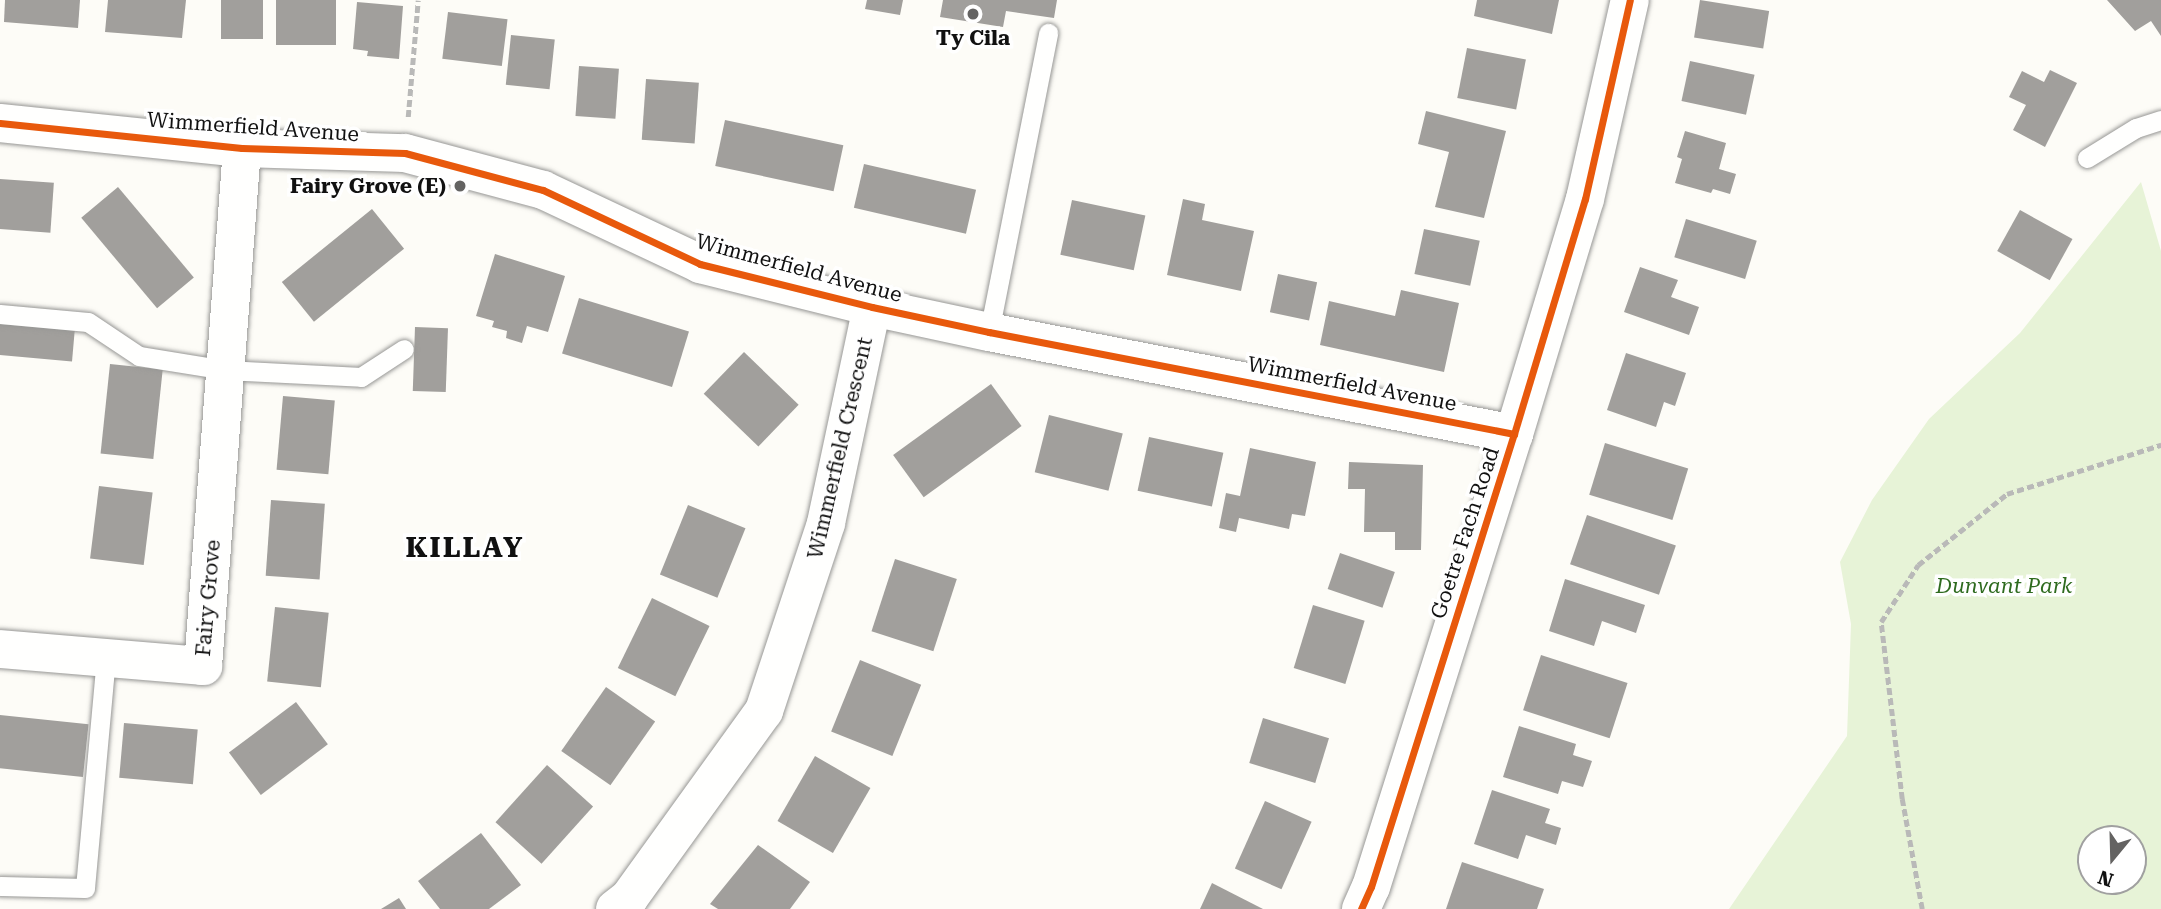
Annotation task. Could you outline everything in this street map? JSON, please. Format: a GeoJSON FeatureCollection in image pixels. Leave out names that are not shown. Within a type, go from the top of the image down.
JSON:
{"type":"FeatureCollection","features":[{"type":"Feature","properties":{"kind":"street","name":"Goetre Fach Road"},"geometry":{"type":"LineString","coordinates":[[1361,909],[1371,887],[1514,434],[1585,199],[1630,0]]}},
{"type":"Feature","properties":{"kind":"street","name":"Wimmerfield Avenue"},"geometry":{"type":"LineString","coordinates":[[0,123],[242,148],[405,153],[543,190],[700,264],[872,307],[989,332],[1514,434]]}},
{"type":"Feature","properties":{"kind":"street","name":"Fairy Grove"},"geometry":{"type":"LineString","coordinates":[[0,649],[203,666],[242,148]]}},
{"type":"Feature","properties":{"kind":"street","name":"Wimmerfield Crescent"},"geometry":{"type":"LineString","coordinates":[[615,909],[629,898],[764,711],[826,523],[872,307]]}},
{"type":"Feature","properties":{"kind":"lane"},"geometry":{"type":"LineString","coordinates":[[989,332],[1048,33]]}},
{"type":"Feature","properties":{"kind":"lane"},"geometry":{"type":"LineString","coordinates":[[2087,158],[2136,128],[2161,120]]}},
{"type":"Feature","properties":{"kind":"lane"},"geometry":{"type":"LineString","coordinates":[[0,314],[88,322],[138,356],[225,370],[361,377],[404,349]]}},
{"type":"Feature","properties":{"kind":"lane"},"geometry":{"type":"LineString","coordinates":[[0,886],[85,888],[106,659]]}},
{"type":"Feature","properties":{"kind":"path"},"geometry":{"type":"LineString","coordinates":[[405,153],[418,0]]}},
{"type":"Feature","properties":{"kind":"path"},"geometry":{"type":"LineString","coordinates":[[1922,909],[1902,799],[1881,622],[1918,565],[2007,494],[2161,444]]}},
{"type":"Feature","properties":{"kind":"green space","name":"Dunvant Park"},"geometry":{"type":"Polygon","coordinates":[[[2141,182],[2161,251],[2161,909],[1729,909],[1847,736],[1851,624],[1840,562],[1872,500],[1929,419],[2020,333],[2141,182]]]}},
{"type":"Feature","properties":{"kind":"building"},"geometry":{"type":"Polygon","coordinates":[[[5,0],[80,0],[78,28],[4,22],[5,0]]]}},
{"type":"Feature","properties":{"kind":"building"},"geometry":{"type":"Polygon","coordinates":[[[108,0],[186,0],[182,38],[105,32],[108,0]]]}},
{"type":"Feature","properties":{"kind":"building"},"geometry":{"type":"Polygon","coordinates":[[[221,0],[263,0],[263,39],[221,39],[221,0]]]}},
{"type":"Feature","properties":{"kind":"building"},"geometry":{"type":"Polygon","coordinates":[[[276,0],[336,0],[336,45],[276,45],[276,0]]]}},
{"type":"Feature","properties":{"kind":"building"},"geometry":{"type":"Polygon","coordinates":[[[867,0],[903,0],[900,15],[865,9],[867,0]]]}},
{"type":"Feature","properties":{"kind":"building","name":"Ty Cila"},"geometry":{"type":"Polygon","coordinates":[[[943,0],[1057,0],[1054,18],[1006,11],[1003,27],[940,17],[943,0]]]}},
{"type":"Feature","properties":{"kind":"building"},"geometry":{"type":"Polygon","coordinates":[[[1477,0],[1559,0],[1552,34],[1474,16],[1477,0]]]}},
{"type":"Feature","properties":{"kind":"building"},"geometry":{"type":"Polygon","coordinates":[[[1700,0],[1769,11],[1763,48],[1694,38],[1700,0]]]}},
{"type":"Feature","properties":{"kind":"building"},"geometry":{"type":"Polygon","coordinates":[[[2107,0],[2161,0],[2161,36],[2151,21],[2135,31],[2107,0]]]}},
{"type":"Feature","properties":{"kind":"building"},"geometry":{"type":"Polygon","coordinates":[[[357,2],[403,6],[399,59],[367,56],[368,51],[353,49],[357,2]]]}},
{"type":"Feature","properties":{"kind":"building"},"geometry":{"type":"Polygon","coordinates":[[[448,12],[508,19],[502,66],[442,59],[448,12]]]}},
{"type":"Feature","properties":{"kind":"building"},"geometry":{"type":"Polygon","coordinates":[[[511,35],[555,40],[550,89],[506,85],[511,35]]]}},
{"type":"Feature","properties":{"kind":"building"},"geometry":{"type":"Polygon","coordinates":[[[1467,48],[1526,59],[1516,110],[1457,98],[1467,48]]]}},
{"type":"Feature","properties":{"kind":"building"},"geometry":{"type":"Polygon","coordinates":[[[1690,61],[1755,75],[1746,115],[1681,101],[1690,61]]]}},
{"type":"Feature","properties":{"kind":"building"},"geometry":{"type":"Polygon","coordinates":[[[579,66],[619,69],[615,119],[576,116],[579,66]]]}},
{"type":"Feature","properties":{"kind":"building"},"geometry":{"type":"Polygon","coordinates":[[[2050,70],[2077,83],[2045,147],[2013,130],[2026,105],[2009,97],[2022,71],[2044,82],[2050,70]]]}},
{"type":"Feature","properties":{"kind":"building"},"geometry":{"type":"Polygon","coordinates":[[[646,79],[699,83],[695,144],[642,140],[646,79]]]}},
{"type":"Feature","properties":{"kind":"building"},"geometry":{"type":"Polygon","coordinates":[[[1426,111],[1506,131],[1484,218],[1435,207],[1449,152],[1418,144],[1426,111]]]}},
{"type":"Feature","properties":{"kind":"building"},"geometry":{"type":"Polygon","coordinates":[[[725,120],[843,145],[834,191],[715,166],[725,120]]]}},
{"type":"Feature","properties":{"kind":"building"},"geometry":{"type":"Polygon","coordinates":[[[1685,131],[1726,143],[1719,169],[1736,174],[1730,194],[1713,189],[1711,193],[1675,183],[1682,159],[1677,157],[1685,131]]]}},
{"type":"Feature","properties":{"kind":"building"},"geometry":{"type":"Polygon","coordinates":[[[864,164],[976,190],[966,234],[854,208],[864,164]]]}},
{"type":"Feature","properties":{"kind":"building"},"geometry":{"type":"Polygon","coordinates":[[[0,179],[54,183],[50,233],[0,229],[0,179]]]}},
{"type":"Feature","properties":{"kind":"building"},"geometry":{"type":"Polygon","coordinates":[[[118,187],[194,277],[157,308],[81,218],[118,187]]]}},
{"type":"Feature","properties":{"kind":"building"},"geometry":{"type":"Polygon","coordinates":[[[1183,199],[1205,204],[1202,220],[1254,231],[1241,291],[1167,275],[1183,199]]]}},
{"type":"Feature","properties":{"kind":"building"},"geometry":{"type":"Polygon","coordinates":[[[1072,200],[1145,216],[1134,270],[1060,255],[1072,200]]]}},
{"type":"Feature","properties":{"kind":"building"},"geometry":{"type":"Polygon","coordinates":[[[372,209],[404,249],[314,322],[282,282],[372,209]]]}},
{"type":"Feature","properties":{"kind":"building"},"geometry":{"type":"Polygon","coordinates":[[[2020,210],[2072,239],[2050,280],[1997,251],[2020,210]]]}},
{"type":"Feature","properties":{"kind":"building"},"geometry":{"type":"Polygon","coordinates":[[[1686,219],[1757,241],[1745,279],[1674,257],[1686,219]]]}},
{"type":"Feature","properties":{"kind":"building"},"geometry":{"type":"Polygon","coordinates":[[[1424,229],[1480,241],[1470,286],[1414,274],[1424,229]]]}},
{"type":"Feature","properties":{"kind":"building"},"geometry":{"type":"Polygon","coordinates":[[[495,254],[565,276],[548,332],[527,326],[522,343],[506,338],[507,331],[492,327],[494,321],[476,316],[495,254]]]}},
{"type":"Feature","properties":{"kind":"building"},"geometry":{"type":"Polygon","coordinates":[[[1640,267],[1678,280],[1671,297],[1699,307],[1689,335],[1624,312],[1640,267]]]}},
{"type":"Feature","properties":{"kind":"building"},"geometry":{"type":"Polygon","coordinates":[[[1278,274],[1317,282],[1309,320],[1270,312],[1278,274]]]}},
{"type":"Feature","properties":{"kind":"building"},"geometry":{"type":"Polygon","coordinates":[[[1401,290],[1459,303],[1444,372],[1320,345],[1329,301],[1395,316],[1401,290]]]}},
{"type":"Feature","properties":{"kind":"building"},"geometry":{"type":"Polygon","coordinates":[[[579,298],[689,332],[672,387],[562,353],[579,298]]]}},
{"type":"Feature","properties":{"kind":"building"},"geometry":{"type":"Polygon","coordinates":[[[0,324],[75,331],[72,361],[0,355],[0,324]]]}},
{"type":"Feature","properties":{"kind":"building"},"geometry":{"type":"Polygon","coordinates":[[[415,327],[448,328],[446,392],[413,391],[415,327]]]}},
{"type":"Feature","properties":{"kind":"building"},"geometry":{"type":"Polygon","coordinates":[[[744,352],[799,405],[758,447],[704,394],[744,352]]]}},
{"type":"Feature","properties":{"kind":"building"},"geometry":{"type":"Polygon","coordinates":[[[1626,353],[1686,373],[1675,406],[1664,402],[1656,427],[1607,410],[1626,353]]]}},
{"type":"Feature","properties":{"kind":"building"},"geometry":{"type":"Polygon","coordinates":[[[110,364],[163,370],[153,459],[101,454],[110,364]]]}},
{"type":"Feature","properties":{"kind":"building"},"geometry":{"type":"Polygon","coordinates":[[[991,384],[1022,426],[924,497],[893,455],[991,384]]]}},
{"type":"Feature","properties":{"kind":"building"},"geometry":{"type":"Polygon","coordinates":[[[283,396],[335,401],[328,474],[277,470],[283,396]]]}},
{"type":"Feature","properties":{"kind":"building"},"geometry":{"type":"Polygon","coordinates":[[[1049,415],[1123,433],[1108,491],[1035,472],[1049,415]]]}},
{"type":"Feature","properties":{"kind":"building"},"geometry":{"type":"Polygon","coordinates":[[[1149,437],[1223,453],[1212,507],[1138,491],[1149,437]]]}},
{"type":"Feature","properties":{"kind":"building"},"geometry":{"type":"Polygon","coordinates":[[[1605,443],[1688,468],[1672,520],[1589,495],[1605,443]]]}},
{"type":"Feature","properties":{"kind":"building"},"geometry":{"type":"Polygon","coordinates":[[[1250,448],[1316,462],[1305,516],[1292,514],[1289,529],[1239,518],[1236,532],[1219,528],[1226,493],[1240,496],[1250,448]]]}},
{"type":"Feature","properties":{"kind":"building"},"geometry":{"type":"Polygon","coordinates":[[[1349,462],[1423,465],[1421,550],[1395,550],[1395,532],[1364,532],[1365,489],[1348,489],[1349,462]]]}},
{"type":"Feature","properties":{"kind":"building"},"geometry":{"type":"Polygon","coordinates":[[[99,486],[153,493],[144,565],[90,558],[99,486]]]}},
{"type":"Feature","properties":{"kind":"building"},"geometry":{"type":"Polygon","coordinates":[[[271,500],[325,504],[320,580],[266,576],[271,500]]]}},
{"type":"Feature","properties":{"kind":"building"},"geometry":{"type":"Polygon","coordinates":[[[688,505],[745,528],[717,598],[660,575],[688,505]]]}},
{"type":"Feature","properties":{"kind":"building"},"geometry":{"type":"Polygon","coordinates":[[[1587,515],[1676,546],[1659,595],[1570,564],[1587,515]]]}},
{"type":"Feature","properties":{"kind":"building"},"geometry":{"type":"Polygon","coordinates":[[[1340,553],[1395,572],[1382,608],[1328,589],[1340,553]]]}},
{"type":"Feature","properties":{"kind":"building"},"geometry":{"type":"Polygon","coordinates":[[[895,559],[957,579],[933,651],[872,631],[895,559]]]}},
{"type":"Feature","properties":{"kind":"building"},"geometry":{"type":"Polygon","coordinates":[[[1565,579],[1645,605],[1636,633],[1602,621],[1594,646],[1549,631],[1565,579]]]}},
{"type":"Feature","properties":{"kind":"building"},"geometry":{"type":"Polygon","coordinates":[[[652,598],[710,626],[675,696],[618,668],[652,598]]]}},
{"type":"Feature","properties":{"kind":"building"},"geometry":{"type":"Polygon","coordinates":[[[1313,605],[1365,621],[1345,684],[1294,668],[1313,605]]]}},
{"type":"Feature","properties":{"kind":"building"},"geometry":{"type":"Polygon","coordinates":[[[275,607],[329,613],[321,687],[267,682],[275,607]]]}},
{"type":"Feature","properties":{"kind":"building"},"geometry":{"type":"Polygon","coordinates":[[[1541,655],[1628,683],[1610,738],[1523,710],[1541,655]]]}},
{"type":"Feature","properties":{"kind":"building"},"geometry":{"type":"Polygon","coordinates":[[[860,660],[921,685],[892,756],[831,731],[860,660]]]}},
{"type":"Feature","properties":{"kind":"building"},"geometry":{"type":"Polygon","coordinates":[[[606,687],[655,721],[610,785],[561,751],[606,687]]]}},
{"type":"Feature","properties":{"kind":"building"},"geometry":{"type":"Polygon","coordinates":[[[296,702],[328,744],[261,795],[229,753],[296,702]]]}},
{"type":"Feature","properties":{"kind":"building"},"geometry":{"type":"Polygon","coordinates":[[[0,715],[89,724],[83,777],[0,768],[0,715]]]}},
{"type":"Feature","properties":{"kind":"building"},"geometry":{"type":"Polygon","coordinates":[[[1263,718],[1329,738],[1315,783],[1249,763],[1263,718]]]}},
{"type":"Feature","properties":{"kind":"building"},"geometry":{"type":"Polygon","coordinates":[[[124,723],[198,729],[193,784],[119,778],[124,723]]]}},
{"type":"Feature","properties":{"kind":"building"},"geometry":{"type":"Polygon","coordinates":[[[1519,726],[1576,744],[1573,755],[1592,761],[1583,787],[1562,781],[1558,794],[1503,777],[1519,726]]]}},
{"type":"Feature","properties":{"kind":"building"},"geometry":{"type":"Polygon","coordinates":[[[815,756],[870,788],[833,853],[778,821],[815,756]]]}},
{"type":"Feature","properties":{"kind":"building"},"geometry":{"type":"Polygon","coordinates":[[[547,765],[593,806],[542,864],[495,822],[547,765]]]}},
{"type":"Feature","properties":{"kind":"building"},"geometry":{"type":"Polygon","coordinates":[[[1492,790],[1550,809],[1545,823],[1561,828],[1556,845],[1526,835],[1518,859],[1474,844],[1492,790]]]}},
{"type":"Feature","properties":{"kind":"building"},"geometry":{"type":"Polygon","coordinates":[[[1265,801],[1312,822],[1281,889],[1235,869],[1265,801]]]}},
{"type":"Feature","properties":{"kind":"building"},"geometry":{"type":"Polygon","coordinates":[[[481,833],[521,885],[489,909],[440,909],[418,881],[481,833]]]}},
{"type":"Feature","properties":{"kind":"building"},"geometry":{"type":"Polygon","coordinates":[[[758,845],[810,882],[790,909],[718,909],[710,904],[758,845]]]}},
{"type":"Feature","properties":{"kind":"building"},"geometry":{"type":"Polygon","coordinates":[[[1462,862],[1544,889],[1537,909],[1446,909],[1462,862]]]}},
{"type":"Feature","properties":{"kind":"building"},"geometry":{"type":"Polygon","coordinates":[[[1212,883],[1263,909],[1200,909],[1212,883]]]}},
{"type":"Feature","properties":{"kind":"building"},"geometry":{"type":"Polygon","coordinates":[[[399,898],[406,909],[381,909],[399,898]]]}},
{"type":"Feature","properties":{"kind":"cycle path"},"geometry":{"type":"LineString","coordinates":[[1361,909],[1371,887],[1514,434],[1585,199],[1630,0]]}},
{"type":"Feature","properties":{"kind":"cycle path"},"geometry":{"type":"LineString","coordinates":[[0,123],[242,148],[405,153],[543,190],[700,264],[872,307],[989,332],[1514,434]]}},
{"type":"Feature","properties":{"kind":"place","name":"Ty Cila"},"geometry":{"type":"Point","coordinates":[973,14]}},
{"type":"Feature","properties":{"kind":"place","name":"Fairy Grove (E)"},"geometry":{"type":"Point","coordinates":[460,186]}},
{"type":"Feature","properties":{"kind":"district","name":"KILLAY"},"geometry":{"type":"Point","coordinates":[465,548]}}]}
